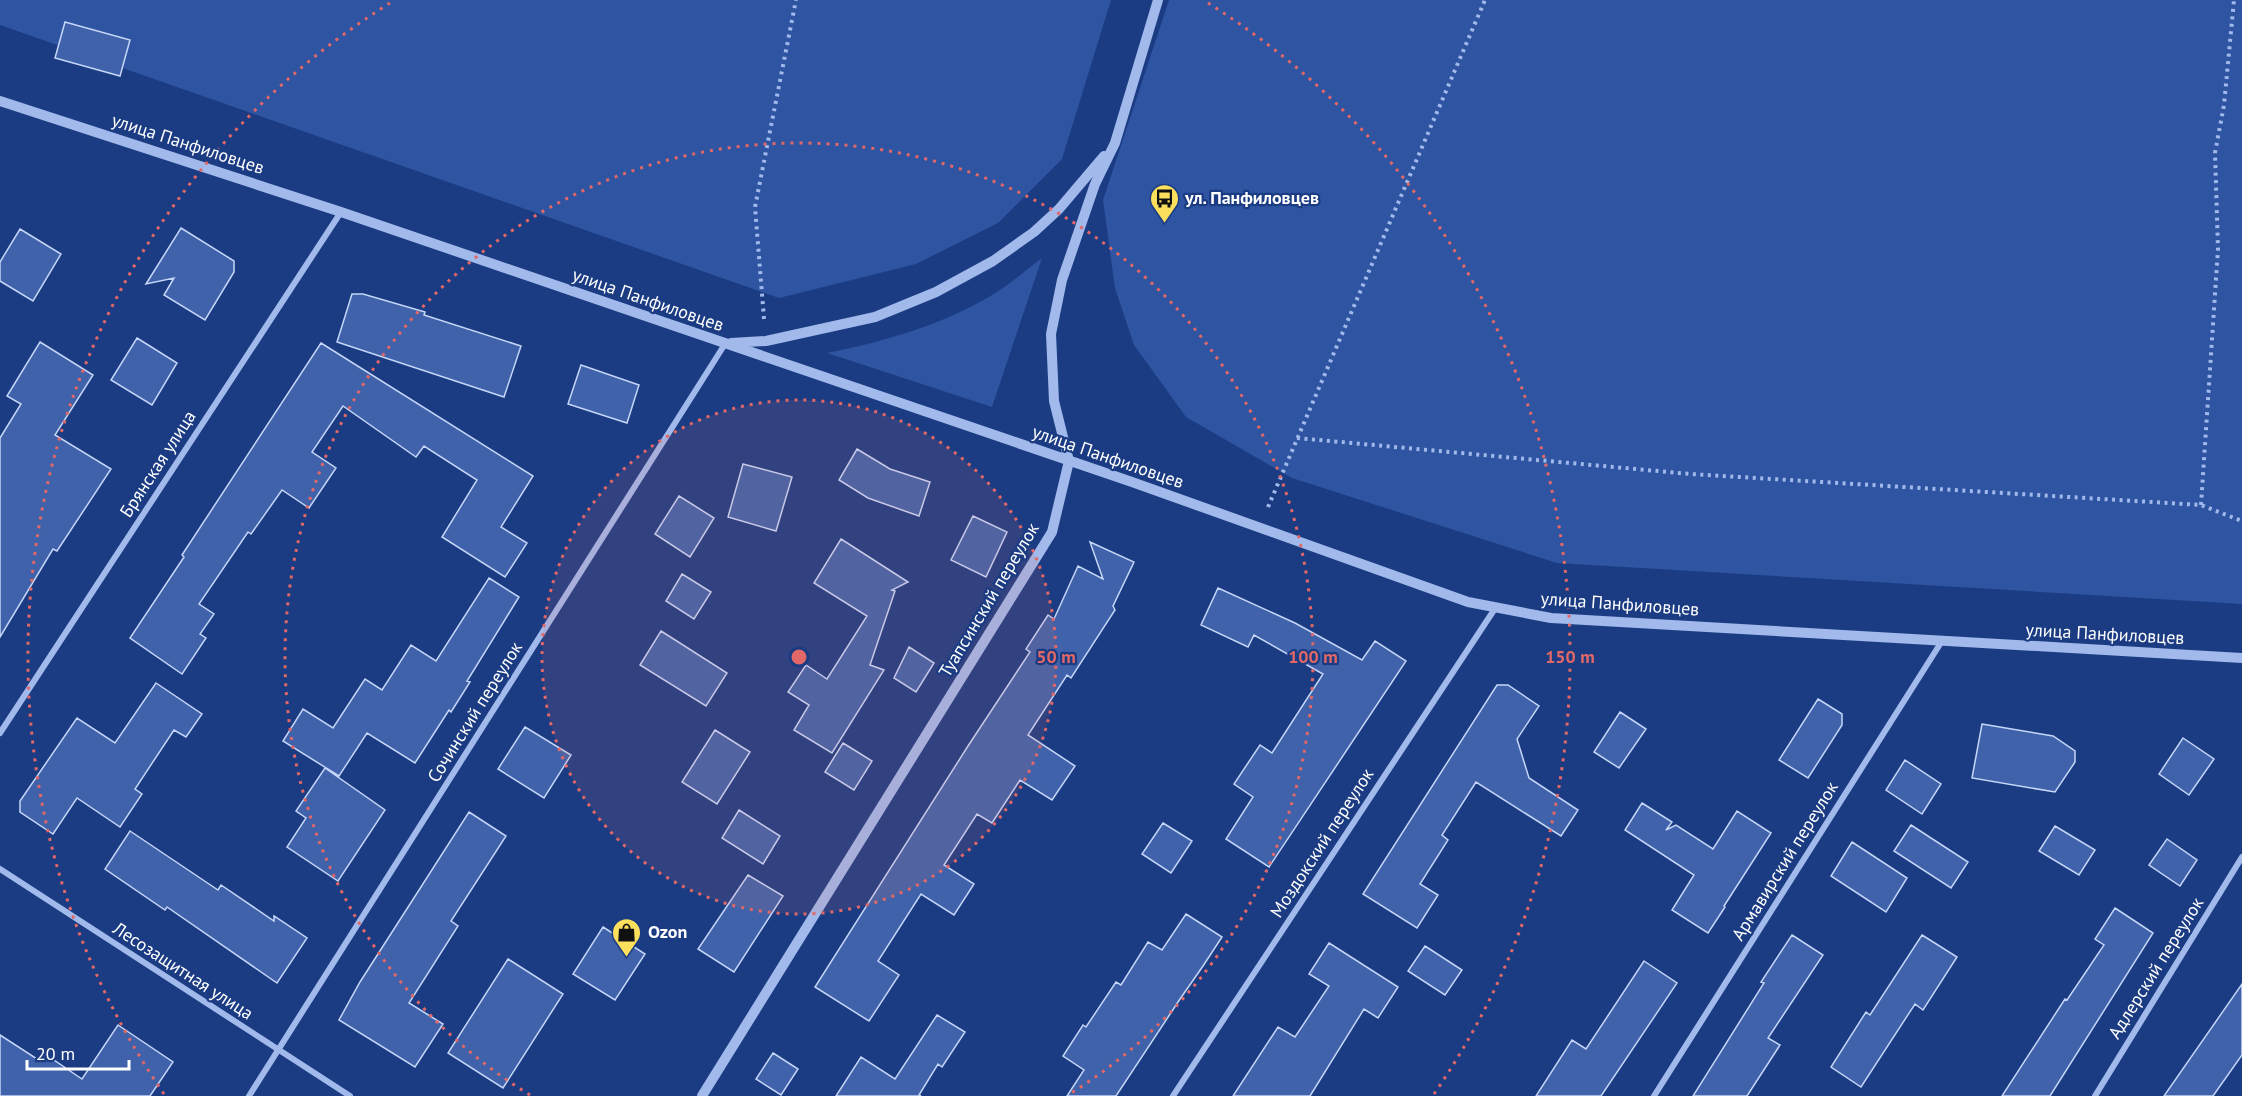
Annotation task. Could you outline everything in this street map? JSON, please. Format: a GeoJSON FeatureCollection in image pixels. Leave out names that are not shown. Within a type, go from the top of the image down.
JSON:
{"type":"FeatureCollection","features":[{"type":"Feature","properties":{"kind":"street","name":"Туапсинский переулок"},"geometry":{"type":"LineString","coordinates":[[702,1096],[1052,532],[1069,461],[1054,401],[1051,334],[1062,280],[1083,214],[1115,143],[1158,0]]}},
{"type":"Feature","properties":{"kind":"street","name":"улица Панфиловцев"},"geometry":{"type":"LineString","coordinates":[[0,101],[341,212],[1069,461],[1468,602],[1551,618],[2242,658]]}},
{"type":"Feature","properties":{"kind":"street"},"geometry":{"type":"LineString","coordinates":[[725,344],[765,341],[875,317],[936,292],[993,261],[1035,232],[1059,209],[1115,143]]}},
{"type":"Feature","properties":{"kind":"street","name":"Брянская улица"},"geometry":{"type":"LineString","coordinates":[[0,733],[341,212]]}},
{"type":"Feature","properties":{"kind":"street","name":"Сочинский переулок"},"geometry":{"type":"LineString","coordinates":[[249,1096],[725,344]]}},
{"type":"Feature","properties":{"kind":"street","name":"Моздокский переулок"},"geometry":{"type":"LineString","coordinates":[[1173,1096],[1496,607]]}},
{"type":"Feature","properties":{"kind":"street","name":"Армавирский переулок"},"geometry":{"type":"LineString","coordinates":[[1653,1096],[1942,641]]}},
{"type":"Feature","properties":{"kind":"street","name":"Адлерский переулок"},"geometry":{"type":"LineString","coordinates":[[2095,1096],[2242,857]]}},
{"type":"Feature","properties":{"kind":"street","name":"Лесозащитная улица"},"geometry":{"type":"LineString","coordinates":[[0,869],[351,1096]]}},
{"type":"Feature","properties":{"kind":"path"},"geometry":{"type":"LineString","coordinates":[[765,341],[755,207],[796,0]]}},
{"type":"Feature","properties":{"kind":"path"},"geometry":{"type":"LineString","coordinates":[[1259,528],[1485,0]]}},
{"type":"Feature","properties":{"kind":"path"},"geometry":{"type":"LineString","coordinates":[[2201,505],[2218,249],[2215,153],[2224,105],[2234,0]]}},
{"type":"Feature","properties":{"kind":"path"},"geometry":{"type":"LineString","coordinates":[[1297,438],[1690,474],[2201,505],[2242,521]]}},
{"type":"Feature","properties":{"kind":"shaded area"},"geometry":{"type":"Polygon","coordinates":[[[0,0],[1111,0],[1062,159],[998,223],[916,264],[779,298],[0,25],[0,0]]]}},
{"type":"Feature","properties":{"kind":"shaded area"},"geometry":{"type":"Polygon","coordinates":[[[1169,0],[2242,0],[2242,604],[1557,563],[1292,478],[1186,417],[1134,345],[1115,288],[1103,200],[1169,0]]]}},
{"type":"Feature","properties":{"kind":"shaded area"},"geometry":{"type":"Polygon","coordinates":[[[1042,258],[992,407],[827,353],[893,337],[957,313],[997,292],[1042,258]]]}},
{"type":"Feature","properties":{"kind":"building"},"geometry":{"type":"Polygon","coordinates":[[[65,22],[130,40],[120,76],[55,58],[65,22]]]}},
{"type":"Feature","properties":{"kind":"building"},"geometry":{"type":"Polygon","coordinates":[[[181,228],[234,261],[234,272],[205,320],[164,295],[174,278],[146,284],[181,228]]]}},
{"type":"Feature","properties":{"kind":"building"},"geometry":{"type":"Polygon","coordinates":[[[20,229],[61,254],[33,301],[0,281],[0,262],[20,229]]]}},
{"type":"Feature","properties":{"kind":"building"},"geometry":{"type":"Polygon","coordinates":[[[352,294],[363,294],[425,312],[424,315],[521,346],[504,397],[337,342],[352,294]]]}},
{"type":"Feature","properties":{"kind":"building"},"geometry":{"type":"Polygon","coordinates":[[[137,338],[177,363],[152,405],[111,380],[137,338]]]}},
{"type":"Feature","properties":{"kind":"building"},"geometry":{"type":"Polygon","coordinates":[[[40,342],[93,375],[55,435],[111,469],[57,551],[53,549],[0,637],[0,438],[21,404],[7,396],[40,342]]]}},
{"type":"Feature","properties":{"kind":"building"},"geometry":{"type":"Polygon","coordinates":[[[321,343],[533,476],[501,527],[527,543],[505,577],[442,537],[477,480],[424,446],[416,457],[343,406],[312,452],[336,468],[309,508],[282,490],[251,534],[248,532],[199,604],[214,614],[200,634],[206,638],[182,674],[130,638],[321,343]]]}},
{"type":"Feature","properties":{"kind":"building"},"geometry":{"type":"Polygon","coordinates":[[[581,365],[639,385],[627,423],[568,404],[581,365]]]}},
{"type":"Feature","properties":{"kind":"building"},"geometry":{"type":"Polygon","coordinates":[[[857,449],[890,469],[930,482],[919,516],[868,498],[839,480],[857,449]]]}},
{"type":"Feature","properties":{"kind":"building"},"geometry":{"type":"Polygon","coordinates":[[[743,464],[792,477],[776,531],[728,517],[743,464]]]}},
{"type":"Feature","properties":{"kind":"building"},"geometry":{"type":"Polygon","coordinates":[[[679,496],[714,518],[690,557],[655,534],[679,496]]]}},
{"type":"Feature","properties":{"kind":"building"},"geometry":{"type":"Polygon","coordinates":[[[973,516],[1007,532],[986,577],[951,560],[973,516]]]}},
{"type":"Feature","properties":{"kind":"building"},"geometry":{"type":"Polygon","coordinates":[[[841,539],[908,582],[892,590],[895,591],[870,665],[884,670],[832,753],[794,730],[809,705],[788,692],[806,665],[827,679],[867,616],[814,583],[841,539]]]}},
{"type":"Feature","properties":{"kind":"building"},"geometry":{"type":"Polygon","coordinates":[[[1090,542],[1134,562],[1113,606],[1115,610],[1071,678],[1067,675],[1028,735],[1075,766],[1052,800],[1020,780],[992,823],[977,814],[944,865],[974,884],[954,915],[921,894],[878,961],[899,975],[869,1021],[815,987],[1030,652],[1026,649],[1048,615],[1054,619],[1078,566],[1103,579],[1090,542]]]}},
{"type":"Feature","properties":{"kind":"building"},"geometry":{"type":"Polygon","coordinates":[[[682,574],[711,592],[694,619],[666,601],[682,574]]]}},
{"type":"Feature","properties":{"kind":"building"},"geometry":{"type":"Polygon","coordinates":[[[489,578],[519,597],[467,681],[470,682],[415,763],[367,733],[339,776],[283,741],[303,709],[333,728],[365,679],[382,690],[411,645],[436,661],[489,578]]]}},
{"type":"Feature","properties":{"kind":"building"},"geometry":{"type":"Polygon","coordinates":[[[1218,588],[1295,623],[1362,660],[1375,641],[1406,661],[1269,867],[1226,839],[1253,797],[1234,784],[1260,745],[1272,753],[1323,674],[1254,635],[1248,647],[1201,625],[1218,588]]]}},
{"type":"Feature","properties":{"kind":"building"},"geometry":{"type":"Polygon","coordinates":[[[661,631],[727,673],[706,706],[640,665],[661,631]]]}},
{"type":"Feature","properties":{"kind":"building"},"geometry":{"type":"Polygon","coordinates":[[[909,647],[934,663],[916,692],[894,678],[909,647]]]}},
{"type":"Feature","properties":{"kind":"building"},"geometry":{"type":"Polygon","coordinates":[[[156,683],[202,714],[186,737],[174,730],[135,789],[142,794],[120,827],[77,798],[53,834],[20,812],[20,801],[77,718],[115,743],[156,683]]]}},
{"type":"Feature","properties":{"kind":"building"},"geometry":{"type":"Polygon","coordinates":[[[1497,685],[1508,685],[1539,706],[1517,739],[1529,778],[1578,810],[1561,836],[1476,782],[1442,835],[1448,840],[1420,884],[1438,895],[1417,928],[1363,894],[1497,685]]]}},
{"type":"Feature","properties":{"kind":"building"},"geometry":{"type":"Polygon","coordinates":[[[1818,699],[1842,714],[1842,725],[1808,778],[1779,760],[1818,699]]]}},
{"type":"Feature","properties":{"kind":"building"},"geometry":{"type":"Polygon","coordinates":[[[1620,712],[1646,729],[1619,768],[1594,752],[1620,712]]]}},
{"type":"Feature","properties":{"kind":"building"},"geometry":{"type":"Polygon","coordinates":[[[1982,724],[2053,736],[2075,751],[2075,762],[2055,792],[1972,778],[1982,724]]]}},
{"type":"Feature","properties":{"kind":"building"},"geometry":{"type":"Polygon","coordinates":[[[525,727],[571,755],[544,798],[498,769],[525,727]]]}},
{"type":"Feature","properties":{"kind":"building"},"geometry":{"type":"Polygon","coordinates":[[[715,730],[750,752],[717,804],[682,782],[715,730]]]}},
{"type":"Feature","properties":{"kind":"building"},"geometry":{"type":"Polygon","coordinates":[[[2183,738],[2214,759],[2189,795],[2159,774],[2183,738]]]}},
{"type":"Feature","properties":{"kind":"building"},"geometry":{"type":"Polygon","coordinates":[[[843,743],[872,761],[854,790],[825,772],[843,743]]]}},
{"type":"Feature","properties":{"kind":"building"},"geometry":{"type":"Polygon","coordinates":[[[1905,760],[1941,784],[1922,814],[1886,790],[1905,760]]]}},
{"type":"Feature","properties":{"kind":"building"},"geometry":{"type":"Polygon","coordinates":[[[325,768],[385,810],[338,881],[287,847],[306,818],[296,811],[325,768]]]}},
{"type":"Feature","properties":{"kind":"building"},"geometry":{"type":"Polygon","coordinates":[[[1642,803],[1672,822],[1666,830],[1676,825],[1713,849],[1737,811],[1771,833],[1708,933],[1672,910],[1694,875],[1625,830],[1642,803]]]}},
{"type":"Feature","properties":{"kind":"building"},"geometry":{"type":"Polygon","coordinates":[[[739,810],[780,836],[763,864],[722,838],[739,810]]]}},
{"type":"Feature","properties":{"kind":"building"},"geometry":{"type":"Polygon","coordinates":[[[469,812],[506,836],[451,921],[458,926],[409,1003],[443,1024],[415,1067],[339,1020],[360,982],[469,812]]]}},
{"type":"Feature","properties":{"kind":"building"},"geometry":{"type":"Polygon","coordinates":[[[1163,823],[1192,841],[1171,873],[1142,854],[1163,823]]]}},
{"type":"Feature","properties":{"kind":"building"},"geometry":{"type":"Polygon","coordinates":[[[1911,825],[1968,862],[1951,888],[1894,851],[1911,825]]]}},
{"type":"Feature","properties":{"kind":"building"},"geometry":{"type":"Polygon","coordinates":[[[2055,826],[2095,850],[2079,875],[2039,851],[2055,826]]]}},
{"type":"Feature","properties":{"kind":"building"},"geometry":{"type":"Polygon","coordinates":[[[130,831],[218,890],[221,885],[274,921],[274,916],[307,938],[277,983],[167,907],[165,910],[105,869],[130,831]]]}},
{"type":"Feature","properties":{"kind":"building"},"geometry":{"type":"Polygon","coordinates":[[[2167,839],[2197,860],[2180,886],[2149,865],[2167,839]]]}},
{"type":"Feature","properties":{"kind":"building"},"geometry":{"type":"Polygon","coordinates":[[[1852,842],[1907,878],[1886,912],[1831,876],[1852,842]]]}},
{"type":"Feature","properties":{"kind":"building"},"geometry":{"type":"Polygon","coordinates":[[[748,875],[783,896],[734,972],[698,949],[748,875]]]}},
{"type":"Feature","properties":{"kind":"building"},"geometry":{"type":"Polygon","coordinates":[[[2115,908],[2153,933],[2050,1096],[2002,1096],[2065,999],[2067,1000],[2104,945],[2095,939],[2115,908]]]}},
{"type":"Feature","properties":{"kind":"building"},"geometry":{"type":"Polygon","coordinates":[[[1186,914],[1222,937],[1116,1096],[1067,1096],[1084,1070],[1063,1056],[1083,1025],[1086,1027],[1116,982],[1121,985],[1148,942],[1162,950],[1186,914]]]}},
{"type":"Feature","properties":{"kind":"building"},"geometry":{"type":"Polygon","coordinates":[[[603,927],[645,954],[615,1000],[573,974],[603,927]]]}},
{"type":"Feature","properties":{"kind":"building"},"geometry":{"type":"Polygon","coordinates":[[[1792,935],[1823,955],[1768,1038],[1780,1045],[1747,1096],[1693,1096],[1764,983],[1761,982],[1792,935]]]}},
{"type":"Feature","properties":{"kind":"building"},"geometry":{"type":"Polygon","coordinates":[[[1922,935],[1957,957],[1923,1010],[1915,1004],[1861,1087],[1831,1067],[1866,1012],[1870,1015],[1922,935]]]}},
{"type":"Feature","properties":{"kind":"building"},"geometry":{"type":"Polygon","coordinates":[[[1329,943],[1398,987],[1378,1018],[1364,1009],[1310,1096],[1233,1096],[1278,1027],[1295,1037],[1329,986],[1309,974],[1329,943]]]}},
{"type":"Feature","properties":{"kind":"building"},"geometry":{"type":"Polygon","coordinates":[[[1425,946],[1462,970],[1445,995],[1408,971],[1425,946]]]}},
{"type":"Feature","properties":{"kind":"building"},"geometry":{"type":"Polygon","coordinates":[[[508,959],[563,994],[503,1088],[448,1053],[508,959]]]}},
{"type":"Feature","properties":{"kind":"building"},"geometry":{"type":"Polygon","coordinates":[[[1644,961],[1677,983],[1601,1096],[1536,1096],[1572,1040],[1586,1049],[1644,961]]]}},
{"type":"Feature","properties":{"kind":"building"},"geometry":{"type":"Polygon","coordinates":[[[2242,984],[2242,1055],[2213,1096],[2164,1096],[2242,984]]]}},
{"type":"Feature","properties":{"kind":"building"},"geometry":{"type":"Polygon","coordinates":[[[937,1015],[965,1032],[942,1067],[938,1064],[919,1095],[921,1096],[836,1096],[861,1057],[895,1079],[937,1015]]]}},
{"type":"Feature","properties":{"kind":"building"},"geometry":{"type":"Polygon","coordinates":[[[118,1025],[173,1062],[150,1096],[0,1096],[0,1035],[40,1061],[45,1054],[82,1079],[118,1025]]]}},
{"type":"Feature","properties":{"kind":"building"},"geometry":{"type":"Polygon","coordinates":[[[773,1053],[798,1069],[781,1095],[756,1079],[773,1053]]]}},
{"type":"Feature","properties":{"kind":"place","name":"ул. Панфиловцев"},"geometry":{"type":"Point","coordinates":[1164,224]}},
{"type":"Feature","properties":{"kind":"place","name":"Ozon"},"geometry":{"type":"Point","coordinates":[627,958]}}]}
